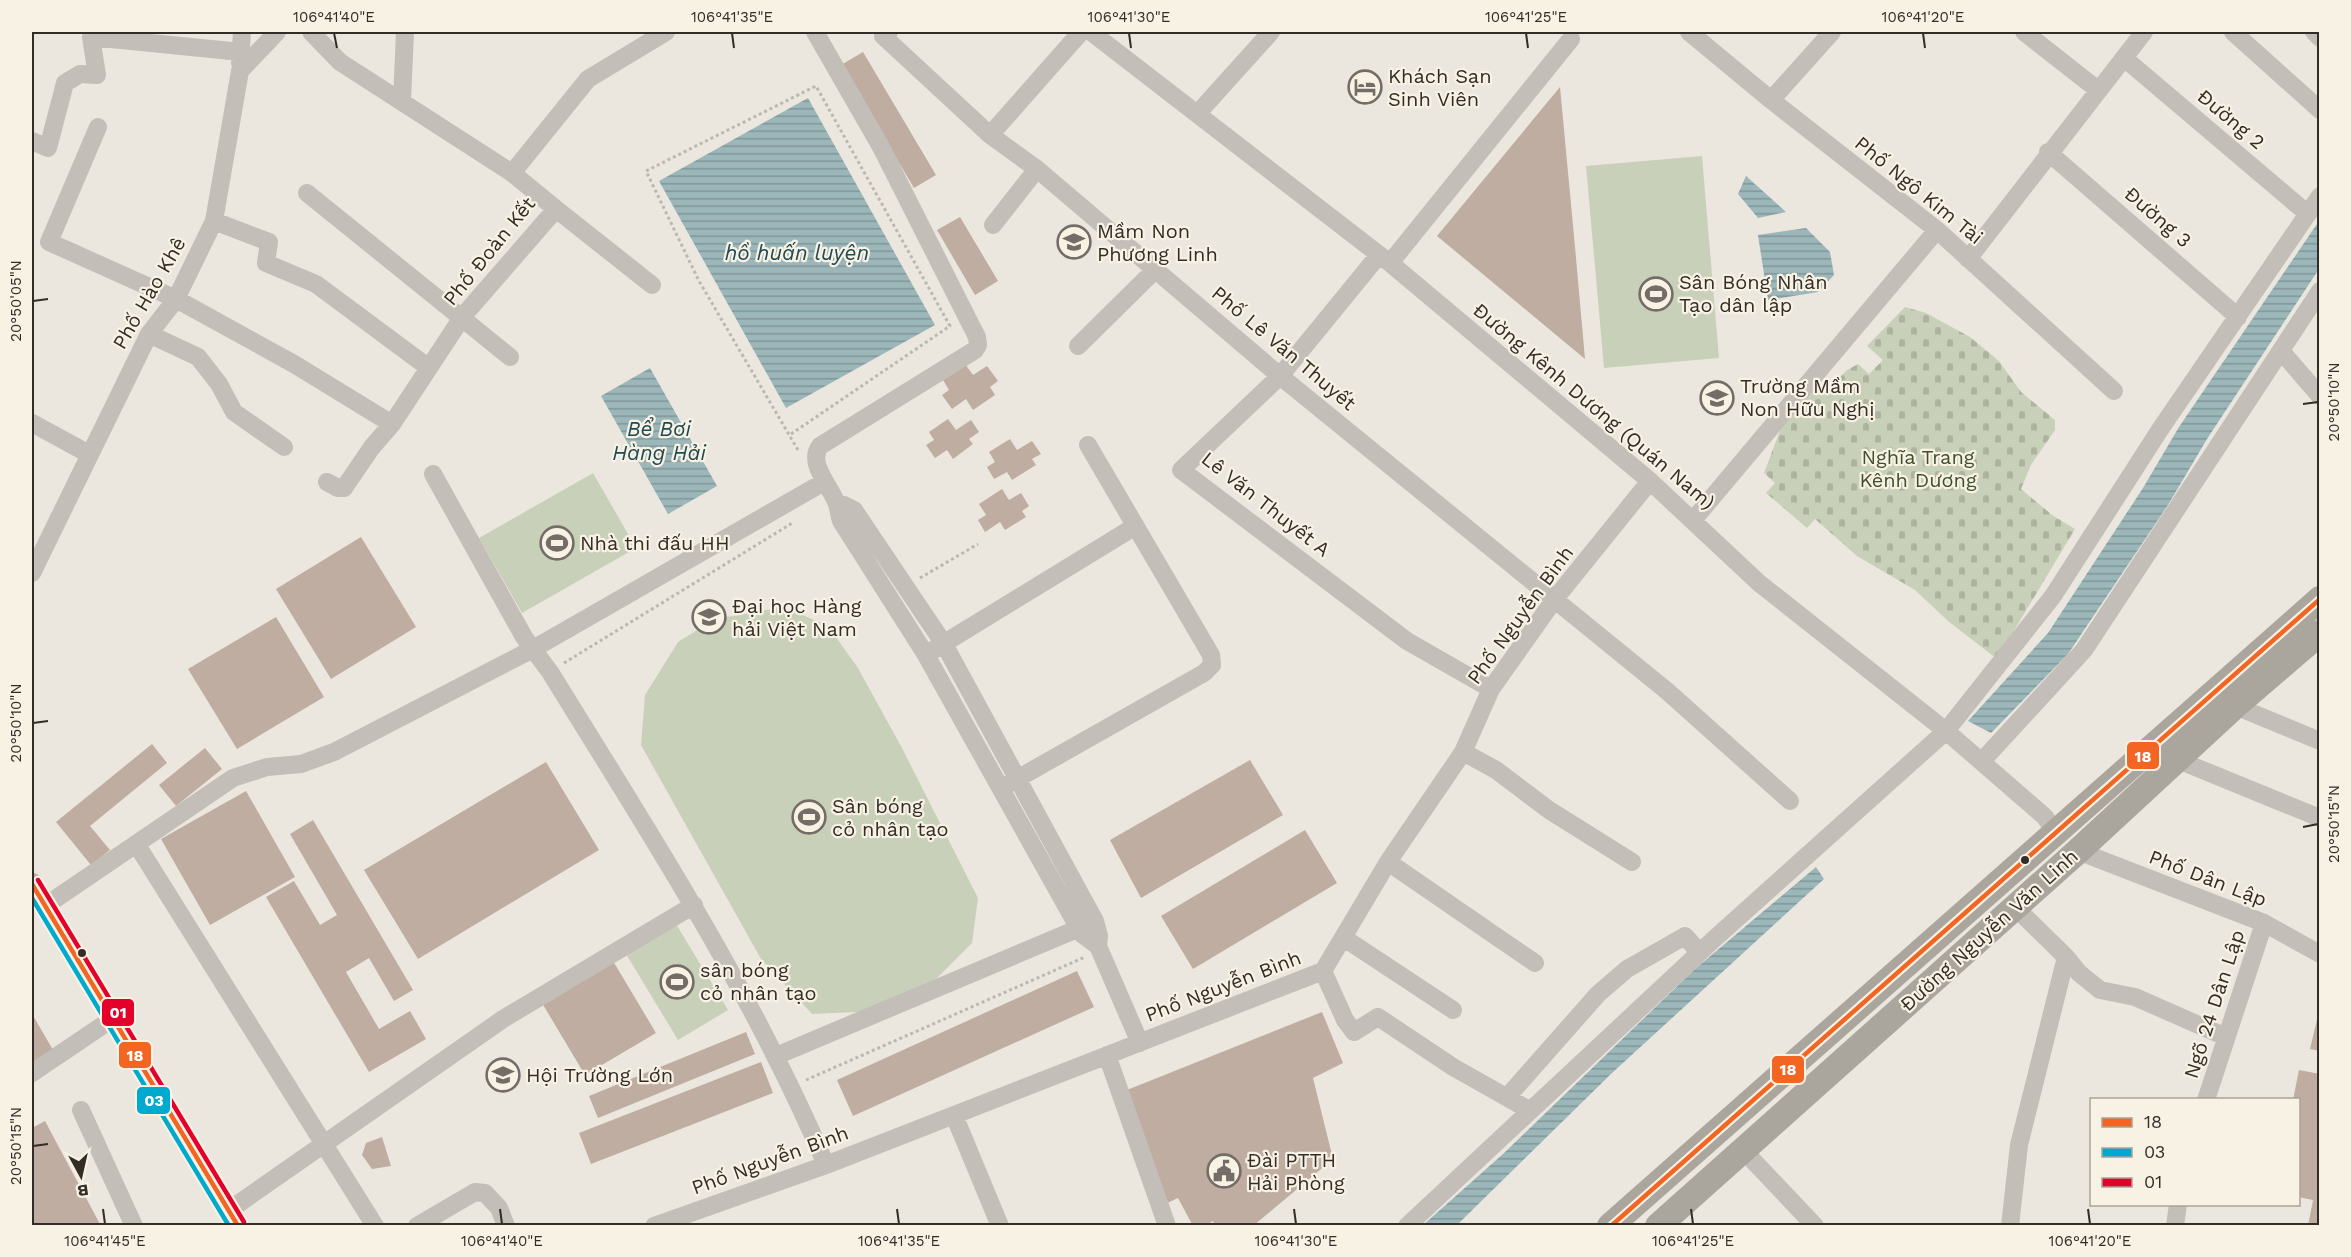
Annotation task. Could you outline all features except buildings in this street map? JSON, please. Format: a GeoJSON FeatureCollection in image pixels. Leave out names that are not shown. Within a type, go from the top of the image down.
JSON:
{"type":"FeatureCollection","features":[{"type":"Feature","properties":{"kind":"highway","name":"Đường Nguyễn Văn Linh"},"geometry":{"type":"LineString","coordinates":[[1610,1226],[2319,599]]}},
{"type":"Feature","properties":{"kind":"highway","name":"Đường Nguyễn Văn Linh"},"geometry":{"type":"LineString","coordinates":[[1658,1226],[2319,633]]}},
{"type":"Feature","properties":{"kind":"main road"},"geometry":{"type":"LineString","coordinates":[[32,885],[233,1218]]}},
{"type":"Feature","properties":{"kind":"street","name":"Phố Hào Khê"},"geometry":{"type":"LineString","coordinates":[[32,573],[149,334],[176,298],[214,221],[240,71],[242,32]]}},
{"type":"Feature","properties":{"kind":"street"},"geometry":{"type":"LineString","coordinates":[[240,71],[277,32]]}},
{"type":"Feature","properties":{"kind":"street"},"geometry":{"type":"LineString","coordinates":[[311,32],[340,62],[512,173]]}},
{"type":"Feature","properties":{"kind":"street"},"geometry":{"type":"LineString","coordinates":[[402,101],[405,32]]}},
{"type":"Feature","properties":{"kind":"street","name":"Phố Đoàn Kết"},"geometry":{"type":"LineString","coordinates":[[327,482],[338,488],[344,488],[372,447],[392,424],[463,316],[556,209],[512,173],[588,79],[666,32]]}},
{"type":"Feature","properties":{"kind":"street"},"geometry":{"type":"LineString","coordinates":[[815,32],[881,147],[977,337],[978,345],[975,351],[820,446],[816,456],[824,482],[838,508],[841,521],[926,655],[1001,789],[1083,927],[1098,946],[1140,1043]]}},
{"type":"Feature","properties":{"kind":"street","name":"Phố Lê Văn Thuyết"},"geometry":{"type":"LineString","coordinates":[[889,32],[884,36],[990,135],[1037,169],[1280,376],[1667,691],[1790,801]]}},
{"type":"Feature","properties":{"kind":"street"},"geometry":{"type":"LineString","coordinates":[[990,135],[1081,32]]}},
{"type":"Feature","properties":{"kind":"street","name":"Đường Kênh Dương (Quán Nam)"},"geometry":{"type":"LineString","coordinates":[[1091,32],[1384,259],[1694,519],[1758,583],[1982,761],[2045,817],[2054,831]]}},
{"type":"Feature","properties":{"kind":"street"},"geometry":{"type":"LineString","coordinates":[[1198,113],[1271,32]]}},
{"type":"Feature","properties":{"kind":"street","name":"Phố Ngô Kim Tài"},"geometry":{"type":"LineString","coordinates":[[1689,32],[1937,231],[2114,391]]}},
{"type":"Feature","properties":{"kind":"street"},"geometry":{"type":"LineString","coordinates":[[1771,100],[1832,32]]}},
{"type":"Feature","properties":{"kind":"street"},"geometry":{"type":"LineString","coordinates":[[2024,32],[2098,90]]}},
{"type":"Feature","properties":{"kind":"street"},"geometry":{"type":"LineString","coordinates":[[1968,259],[2144,32]]}},
{"type":"Feature","properties":{"kind":"street"},"geometry":{"type":"LineString","coordinates":[[2233,32],[2319,110]]}},
{"type":"Feature","properties":{"kind":"street"},"geometry":{"type":"LineString","coordinates":[[2314,32],[2319,38]]}},
{"type":"Feature","properties":{"kind":"street"},"geometry":{"type":"LineString","coordinates":[[32,141],[48,148],[65,83],[80,74],[97,75],[91,37],[241,52]]}},
{"type":"Feature","properties":{"kind":"street","name":"Lê Văn Thuyết A"},"geometry":{"type":"LineString","coordinates":[[1491,689],[1407,641],[1181,470],[1280,376],[1384,259],[1571,39]]}},
{"type":"Feature","properties":{"kind":"street","name":"Đường 2"},"geometry":{"type":"LineString","coordinates":[[2124,58],[2308,214]]}},
{"type":"Feature","properties":{"kind":"street"},"geometry":{"type":"LineString","coordinates":[[98,127],[49,242],[176,298],[294,364],[392,424]]}},
{"type":"Feature","properties":{"kind":"street","name":"Đường 3"},"geometry":{"type":"LineString","coordinates":[[2049,152],[2238,317]]}},
{"type":"Feature","properties":{"kind":"street"},"geometry":{"type":"LineString","coordinates":[[993,225],[1037,169]]}},
{"type":"Feature","properties":{"kind":"street"},"geometry":{"type":"LineString","coordinates":[[307,192],[463,316],[510,357]]}},
{"type":"Feature","properties":{"kind":"street"},"geometry":{"type":"LineString","coordinates":[[1407,1226],[1699,952],[1946,731],[2053,596],[2161,428],[2319,196]]}},
{"type":"Feature","properties":{"kind":"street"},"geometry":{"type":"LineString","coordinates":[[556,209],[652,285]]}},
{"type":"Feature","properties":{"kind":"street"},"geometry":{"type":"LineString","coordinates":[[214,221],[269,242],[266,262],[316,284],[429,368]]}},
{"type":"Feature","properties":{"kind":"street"},"geometry":{"type":"LineString","coordinates":[[1694,519],[1937,231]]}},
{"type":"Feature","properties":{"kind":"street"},"geometry":{"type":"LineString","coordinates":[[1078,346],[1156,269]]}},
{"type":"Feature","properties":{"kind":"street"},"geometry":{"type":"LineString","coordinates":[[1982,761],[2085,650],[2319,291]]}},
{"type":"Feature","properties":{"kind":"street"},"geometry":{"type":"LineString","coordinates":[[149,334],[198,357],[219,384],[234,412],[284,447]]}},
{"type":"Feature","properties":{"kind":"street"},"geometry":{"type":"LineString","coordinates":[[2281,351],[2319,396]]}},
{"type":"Feature","properties":{"kind":"street"},"geometry":{"type":"LineString","coordinates":[[32,423],[89,454]]}},
{"type":"Feature","properties":{"kind":"street"},"geometry":{"type":"LineString","coordinates":[[1001,789],[1204,673],[1212,664],[1212,656],[1134,527],[1088,445]]}},
{"type":"Feature","properties":{"kind":"street"},"geometry":{"type":"LineString","coordinates":[[433,474],[533,649],[550,672],[694,905],[792,1086],[826,1165]]}},
{"type":"Feature","properties":{"kind":"street","name":"Phố Nguyễn Bình"},"geometry":{"type":"LineString","coordinates":[[654,1226],[686,1220],[1323,971],[1388,862],[1463,752],[1491,689],[1554,600],[1650,481]]}},
{"type":"Feature","properties":{"kind":"street"},"geometry":{"type":"LineString","coordinates":[[45,906],[233,778],[267,767],[301,764],[334,752],[533,649],[824,482]]}},
{"type":"Feature","properties":{"kind":"street"},"geometry":{"type":"LineString","coordinates":[[838,508],[844,505],[854,510],[944,644],[1018,778],[1083,927]]}},
{"type":"Feature","properties":{"kind":"street"},"geometry":{"type":"LineString","coordinates":[[926,655],[1134,527]]}},
{"type":"Feature","properties":{"kind":"street"},"geometry":{"type":"LineString","coordinates":[[2235,706],[2319,741]]}},
{"type":"Feature","properties":{"kind":"street"},"geometry":{"type":"LineString","coordinates":[[1463,752],[1496,770],[1549,810],[1632,862]]}},
{"type":"Feature","properties":{"kind":"street"},"geometry":{"type":"LineString","coordinates":[[2178,760],[2319,818]]}},
{"type":"Feature","properties":{"kind":"street"},"geometry":{"type":"LineString","coordinates":[[137,845],[375,1226]]}},
{"type":"Feature","properties":{"kind":"street","name":"Phố Dân Lập"},"geometry":{"type":"LineString","coordinates":[[2078,851],[2264,923],[2319,954]]}},
{"type":"Feature","properties":{"kind":"street"},"geometry":{"type":"LineString","coordinates":[[1388,862],[1534,963]]}},
{"type":"Feature","properties":{"kind":"street"},"geometry":{"type":"LineString","coordinates":[[233,1218],[324,1145],[503,1019],[694,905]]}},
{"type":"Feature","properties":{"kind":"street"},"geometry":{"type":"LineString","coordinates":[[2015,907],[2066,957],[2079,973],[2100,990],[2135,997],[2226,1037]]}},
{"type":"Feature","properties":{"kind":"street","name":"Ngõ 24 Dân Lập"},"geometry":{"type":"LineString","coordinates":[[2207,1098],[2264,923]]}},
{"type":"Feature","properties":{"kind":"street"},"geometry":{"type":"LineString","coordinates":[[776,1056],[1083,927]]}},
{"type":"Feature","properties":{"kind":"street"},"geometry":{"type":"LineString","coordinates":[[1508,1096],[1598,994],[1628,969],[1685,936],[1699,952]]}},
{"type":"Feature","properties":{"kind":"street"},"geometry":{"type":"LineString","coordinates":[[1344,938],[1453,1010]]}},
{"type":"Feature","properties":{"kind":"street"},"geometry":{"type":"LineString","coordinates":[[2010,1226],[2019,1145],[2066,957]]}},
{"type":"Feature","properties":{"kind":"street"},"geometry":{"type":"LineString","coordinates":[[1323,971],[1345,1020],[1354,1032],[1378,1017],[1453,1067],[1508,1096],[1529,1110]]}},
{"type":"Feature","properties":{"kind":"street"},"geometry":{"type":"LineString","coordinates":[[32,1072],[112,1019]]}},
{"type":"Feature","properties":{"kind":"street"},"geometry":{"type":"LineString","coordinates":[[1107,1055],[1167,1226]]}},
{"type":"Feature","properties":{"kind":"street"},"geometry":{"type":"LineString","coordinates":[[81,1110],[134,1226]]}},
{"type":"Feature","properties":{"kind":"street"},"geometry":{"type":"LineString","coordinates":[[954,1115],[1000,1226]]}},
{"type":"Feature","properties":{"kind":"street"},"geometry":{"type":"LineString","coordinates":[[1744,1151],[1815,1226]]}},
{"type":"Feature","properties":{"kind":"street"},"geometry":{"type":"LineString","coordinates":[[417,1226],[475,1192],[485,1193],[499,1209],[506,1226]]}},
{"type":"Feature","properties":{"kind":"street"},"geometry":{"type":"LineString","coordinates":[[2175,1226],[2178,1206]]}},
{"type":"Feature","properties":{"kind":"path"},"geometry":{"type":"LineString","coordinates":[[791,434],[950,326],[816,86],[646,171],[699,281],[799,451]]}},
{"type":"Feature","properties":{"kind":"path"},"geometry":{"type":"LineString","coordinates":[[550,672],[802,517]]}},
{"type":"Feature","properties":{"kind":"path"},"geometry":{"type":"LineString","coordinates":[[905,587],[978,544]]}},
{"type":"Feature","properties":{"kind":"path"},"geometry":{"type":"LineString","coordinates":[[792,1086],[1089,955],[1083,927]]}},
{"type":"Feature","properties":{"kind":"green space","name":"Sân Bóng Nhân Tạo dân lập"},"geometry":{"type":"Polygon","coordinates":[[[1702,156],[1719,358],[1604,368],[1586,166],[1702,156]]]}},
{"type":"Feature","properties":{"kind":"green space","name":"Nghĩa Trang Kênh Dương"},"geometry":{"type":"Polygon","coordinates":[[[1905,307],[1926,313],[1970,337],[1999,361],[2021,392],[2055,420],[2055,430],[2031,465],[2021,489],[2052,515],[2075,529],[1997,659],[1948,621],[1915,590],[1857,556],[1815,519],[1807,528],[1766,493],[1775,483],[1764,473],[1786,415],[1816,379],[1827,390],[1847,370],[1858,364],[1869,374],[1883,360],[1867,346],[1905,307]]]}},
{"type":"Feature","properties":{"kind":"green space","name":"Nhà thi đấu HH"},"geometry":{"type":"Polygon","coordinates":[[[593,473],[636,548],[522,613],[479,538],[593,473]]]}},
{"type":"Feature","properties":{"kind":"green space","name":"Sân bóng cỏ nhân tạo"},"geometry":{"type":"Polygon","coordinates":[[[784,607],[828,626],[858,668],[903,750],[978,898],[972,943],[933,982],[877,1011],[812,1014],[761,959],[641,745],[645,695],[678,642],[715,619],[784,607]]]}},
{"type":"Feature","properties":{"kind":"green space","name":"sân bóng cỏ nhân tạo"},"geometry":{"type":"Polygon","coordinates":[[[676,924],[728,1010],[678,1040],[626,954],[676,924]]]}},
{"type":"Feature","properties":{"kind":"water","name":"hồ huấn luyện"},"geometry":{"type":"Polygon","coordinates":[[[808,98],[935,325],[786,408],[659,181],[808,98]]]}},
{"type":"Feature","properties":{"kind":"water"},"geometry":{"type":"Polygon","coordinates":[[[1746,176],[1786,212],[1758,218],[1738,194],[1746,176]]]}},
{"type":"Feature","properties":{"kind":"water"},"geometry":{"type":"Polygon","coordinates":[[[2319,221],[2319,269],[2207,439],[2168,505],[2068,654],[1991,733],[1968,721],[2048,633],[2143,488],[2179,427],[2319,221]]]}},
{"type":"Feature","properties":{"kind":"water"},"geometry":{"type":"Polygon","coordinates":[[[1806,228],[1830,252],[1834,275],[1818,292],[1768,300],[1758,235],[1806,228]]]}},
{"type":"Feature","properties":{"kind":"water","name":"Bể Bơi Hàng Hải"},"geometry":{"type":"Polygon","coordinates":[[[650,368],[717,486],[668,514],[601,396],[650,368]]]}},
{"type":"Feature","properties":{"kind":"water"},"geometry":{"type":"Polygon","coordinates":[[[1816,867],[1824,879],[1612,1073],[1457,1225],[1422,1226],[1503,1154],[1695,969],[1816,867]]]}},
{"type":"Feature","properties":{"kind":"transit line","name":"18"},"geometry":{"type":"LineString","coordinates":[[1611,1226],[2320,599]]}},
{"type":"Feature","properties":{"kind":"transit line","name":"01"},"geometry":{"type":"LineString","coordinates":[[38,880],[244,1222]]}},
{"type":"Feature","properties":{"kind":"transit line","name":"18"},"geometry":{"type":"LineString","coordinates":[[32,884],[238,1226]]}},
{"type":"Feature","properties":{"kind":"transit line","name":"03"},"geometry":{"type":"LineString","coordinates":[[32,898],[229,1226]]}},
{"type":"Feature","properties":{"kind":"place","name":"Khách Sạn Sinh Viên"},"geometry":{"type":"Point","coordinates":[1365,87]}},
{"type":"Feature","properties":{"kind":"place","name":"Mầm Non Phương Linh"},"geometry":{"type":"Point","coordinates":[1074,242]}},
{"type":"Feature","properties":{"kind":"place","name":"Sân Bóng Nhân Tạo dân lập"},"geometry":{"type":"Point","coordinates":[1656,294]}},
{"type":"Feature","properties":{"kind":"place","name":"Trường Mầm Non Hữu Nghị"},"geometry":{"type":"Point","coordinates":[1717,398]}},
{"type":"Feature","properties":{"kind":"place","name":"Nhà thi đấu HH"},"geometry":{"type":"Point","coordinates":[557,543]}},
{"type":"Feature","properties":{"kind":"place","name":"Đại học Hàng hải Việt Nam"},"geometry":{"type":"Point","coordinates":[709,617]}},
{"type":"Feature","properties":{"kind":"place","name":"Sân bóng cỏ nhân tạo"},"geometry":{"type":"Point","coordinates":[809,817]}},
{"type":"Feature","properties":{"kind":"place","name":"sân bóng cỏ nhân tạo"},"geometry":{"type":"Point","coordinates":[677,982]}},
{"type":"Feature","properties":{"kind":"place","name":"Hội Trường Lớn"},"geometry":{"type":"Point","coordinates":[503,1075]}},
{"type":"Feature","properties":{"kind":"place","name":"Đài PTTH Hải Phòng"},"geometry":{"type":"Point","coordinates":[1224,1171]}}]}
